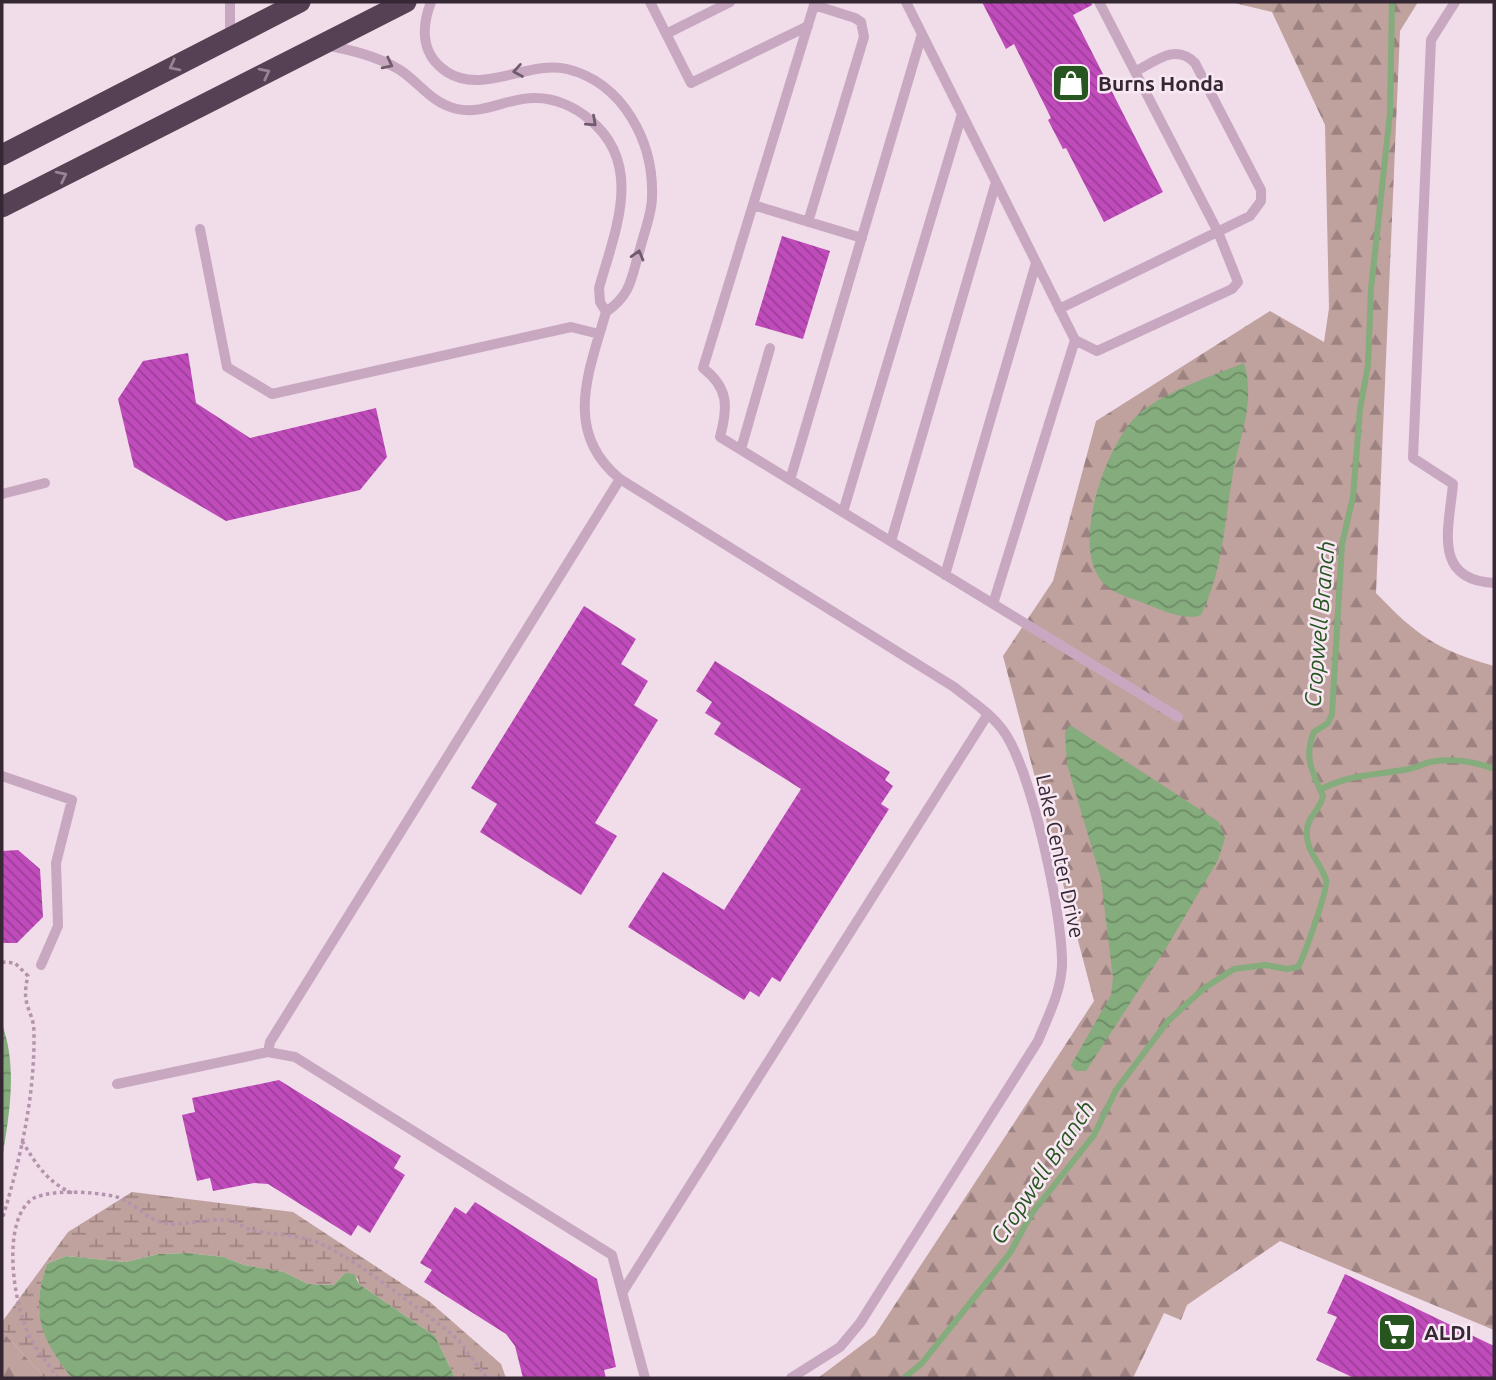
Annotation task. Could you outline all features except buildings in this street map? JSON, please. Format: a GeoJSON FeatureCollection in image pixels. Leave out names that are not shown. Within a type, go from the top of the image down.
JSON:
{"type":"FeatureCollection","features":[{"type":"Feature","properties":{"kind":"highway"},"geometry":{"type":"LineString","coordinates":[[2,155],[300,2]]}},
{"type":"Feature","properties":{"kind":"highway"},"geometry":{"type":"LineString","coordinates":[[2,207],[406,2]]}},
{"type":"Feature","properties":{"kind":"lane"},"geometry":{"type":"LineString","coordinates":[[230,2],[230,38]]}},
{"type":"Feature","properties":{"kind":"lane","name":"Lake Center Drive"},"geometry":{"type":"LineString","coordinates":[[431,2],[423,26],[425,42],[429,54],[449,73],[462,79],[478,80],[547,66],[568,69],[598,83],[629,111],[646,148],[652,199],[623,300],[606,312],[584,402],[584,421],[595,454],[620,479],[954,687],[988,714],[1003,731],[1023,769],[1036,816],[1060,934],[1062,967],[1057,996],[1038,1041],[860,1323],[840,1347],[790,1378]]}},
{"type":"Feature","properties":{"kind":"lane"},"geometry":{"type":"LineString","coordinates":[[650,2],[691,83],[808,26]]}},
{"type":"Feature","properties":{"kind":"lane"},"geometry":{"type":"LineString","coordinates":[[666,34],[730,2]]}},
{"type":"Feature","properties":{"kind":"lane"},"geometry":{"type":"LineString","coordinates":[[906,2],[1075,340],[1097,351],[1232,289],[1238,282],[1238,276],[1218,232],[1100,2]]}},
{"type":"Feature","properties":{"kind":"lane"},"geometry":{"type":"LineString","coordinates":[[1455,2],[1431,40],[1413,458],[1453,484],[1448,535],[1449,556],[1455,570],[1466,578],[1494,583]]}},
{"type":"Feature","properties":{"kind":"lane"},"geometry":{"type":"LineString","coordinates":[[808,222],[864,37],[861,22],[815,4],[703,368],[723,388],[727,402],[720,436],[1178,717]]}},
{"type":"Feature","properties":{"kind":"lane"},"geometry":{"type":"LineString","coordinates":[[790,480],[922,34]]}},
{"type":"Feature","properties":{"kind":"lane","name":"Lake Center Drive"},"geometry":{"type":"LineString","coordinates":[[323,44],[373,56],[392,65],[408,75],[428,96],[449,107],[476,111],[522,99],[544,99],[570,106],[595,124],[613,147],[619,162],[624,193],[599,288],[600,302],[606,312]]}},
{"type":"Feature","properties":{"kind":"lane"},"geometry":{"type":"LineString","coordinates":[[1059,309],[1218,232],[1258,209],[1261,190],[1195,63],[1188,55],[1179,52],[1169,54],[1136,71]]}},
{"type":"Feature","properties":{"kind":"lane"},"geometry":{"type":"LineString","coordinates":[[843,512],[962,114]]}},
{"type":"Feature","properties":{"kind":"lane"},"geometry":{"type":"LineString","coordinates":[[891,541],[996,182]]}},
{"type":"Feature","properties":{"kind":"lane"},"geometry":{"type":"LineString","coordinates":[[753,205],[862,238]]}},
{"type":"Feature","properties":{"kind":"lane"},"geometry":{"type":"LineString","coordinates":[[200,229],[227,367],[272,394],[571,327],[600,334]]}},
{"type":"Feature","properties":{"kind":"lane"},"geometry":{"type":"LineString","coordinates":[[945,575],[1036,263]]}},
{"type":"Feature","properties":{"kind":"lane"},"geometry":{"type":"LineString","coordinates":[[993,604],[1075,340]]}},
{"type":"Feature","properties":{"kind":"lane"},"geometry":{"type":"LineString","coordinates":[[741,449],[770,348]]}},
{"type":"Feature","properties":{"kind":"lane"},"geometry":{"type":"LineString","coordinates":[[268,1052],[270,1042],[620,479]]}},
{"type":"Feature","properties":{"kind":"lane"},"geometry":{"type":"LineString","coordinates":[[2,494],[45,483]]}},
{"type":"Feature","properties":{"kind":"lane"},"geometry":{"type":"LineString","coordinates":[[622,1293],[988,714]]}},
{"type":"Feature","properties":{"kind":"lane"},"geometry":{"type":"LineString","coordinates":[[2,776],[72,800],[56,863],[58,926],[41,965]]}},
{"type":"Feature","properties":{"kind":"lane"},"geometry":{"type":"LineString","coordinates":[[117,1084],[268,1052],[295,1057],[612,1255],[645,1378]]}},
{"type":"Feature","properties":{"kind":"path"},"geometry":{"type":"LineString","coordinates":[[2,962],[15,963],[28,976],[24,991],[25,1008],[34,1030],[30,1101],[2,1220]]}},
{"type":"Feature","properties":{"kind":"path"},"geometry":{"type":"LineString","coordinates":[[22,1141],[40,1170],[56,1186],[73,1194]]}},
{"type":"Feature","properties":{"kind":"path"},"geometry":{"type":"LineString","coordinates":[[58,1378],[30,1337],[9,1282],[8,1256],[11,1232],[19,1210],[34,1198],[73,1194],[113,1196],[128,1201],[153,1220],[165,1223],[231,1220],[250,1229],[310,1240],[344,1258],[447,1330],[459,1341],[487,1378]]}},
{"type":"Feature","properties":{"kind":"green space"},"geometry":{"type":"Polygon","coordinates":[[[1230,2],[1418,2],[1400,31],[1376,593],[1403,620],[1429,639],[1457,654],[1494,666],[1494,1330],[1280,1241],[1187,1305],[1181,1320],[1164,1313],[1133,1378],[818,1378],[875,1335],[1094,1001],[1003,656],[1053,581],[1096,421],[1270,311],[1324,342],[1329,308],[1325,125],[1272,12],[1230,2]]]}},
{"type":"Feature","properties":{"kind":"green space"},"geometry":{"type":"Polygon","coordinates":[[[132,1192],[293,1212],[430,1302],[501,1364],[506,1378],[455,1378],[435,1336],[359,1284],[358,1279],[345,1273],[333,1285],[308,1284],[284,1272],[244,1265],[223,1257],[188,1253],[159,1254],[125,1262],[66,1256],[47,1264],[40,1297],[42,1325],[53,1351],[72,1378],[45,1378],[2,1331],[2,1322],[68,1232],[132,1192]]]}},
{"type":"Feature","properties":{"kind":"green space"},"geometry":{"type":"Polygon","coordinates":[[[2,1331],[45,1378],[2,1378],[2,1331]]]}},
{"type":"Feature","properties":{"kind":"water"},"geometry":{"type":"Polygon","coordinates":[[[1244,363],[1248,388],[1247,411],[1232,478],[1220,557],[1201,615],[1189,617],[1161,610],[1110,589],[1097,574],[1091,554],[1090,531],[1100,481],[1120,437],[1131,422],[1153,403],[1184,387],[1244,363]]]}},
{"type":"Feature","properties":{"kind":"water"},"geometry":{"type":"Polygon","coordinates":[[[1070,725],[1219,822],[1225,838],[1218,860],[1168,945],[1086,1071],[1076,1071],[1071,1065],[1111,995],[1113,978],[1101,879],[1067,764],[1065,732],[1070,725]]]}},
{"type":"Feature","properties":{"kind":"water"},"geometry":{"type":"Polygon","coordinates":[[[2,1024],[10,1057],[11,1092],[2,1160],[2,1024]]]}},
{"type":"Feature","properties":{"kind":"water"},"geometry":{"type":"Polygon","coordinates":[[[188,1253],[223,1257],[244,1265],[284,1272],[308,1284],[333,1285],[345,1273],[354,1274],[359,1284],[435,1336],[455,1378],[72,1378],[53,1351],[41,1325],[39,1297],[47,1264],[66,1256],[125,1262],[159,1254],[188,1253]]]}},
{"type":"Feature","properties":{"kind":"waterway","name":"Cropwell Branch"},"geometry":{"type":"LineString","coordinates":[[904,1378],[922,1363],[1010,1253],[1032,1213],[1094,1135],[1116,1090],[1168,1021],[1203,989],[1234,969],[1265,965],[1287,969],[1298,967],[1310,938],[1326,880],[1307,837],[1309,821],[1323,796],[1311,765],[1309,749],[1314,732],[1328,723],[1332,714],[1342,544],[1353,497],[1360,409],[1368,365],[1371,289],[1390,113],[1392,2]]}},
{"type":"Feature","properties":{"kind":"waterway"},"geometry":{"type":"LineString","coordinates":[[1320,790],[1352,778],[1446,760],[1479,764],[1494,769]]}},
{"type":"Feature","properties":{"kind":"place","name":"Burns Honda"},"geometry":{"type":"Point","coordinates":[1071,83]}},
{"type":"Feature","properties":{"kind":"place","name":"ALDI"},"geometry":{"type":"Point","coordinates":[1397,1332]}}]}
